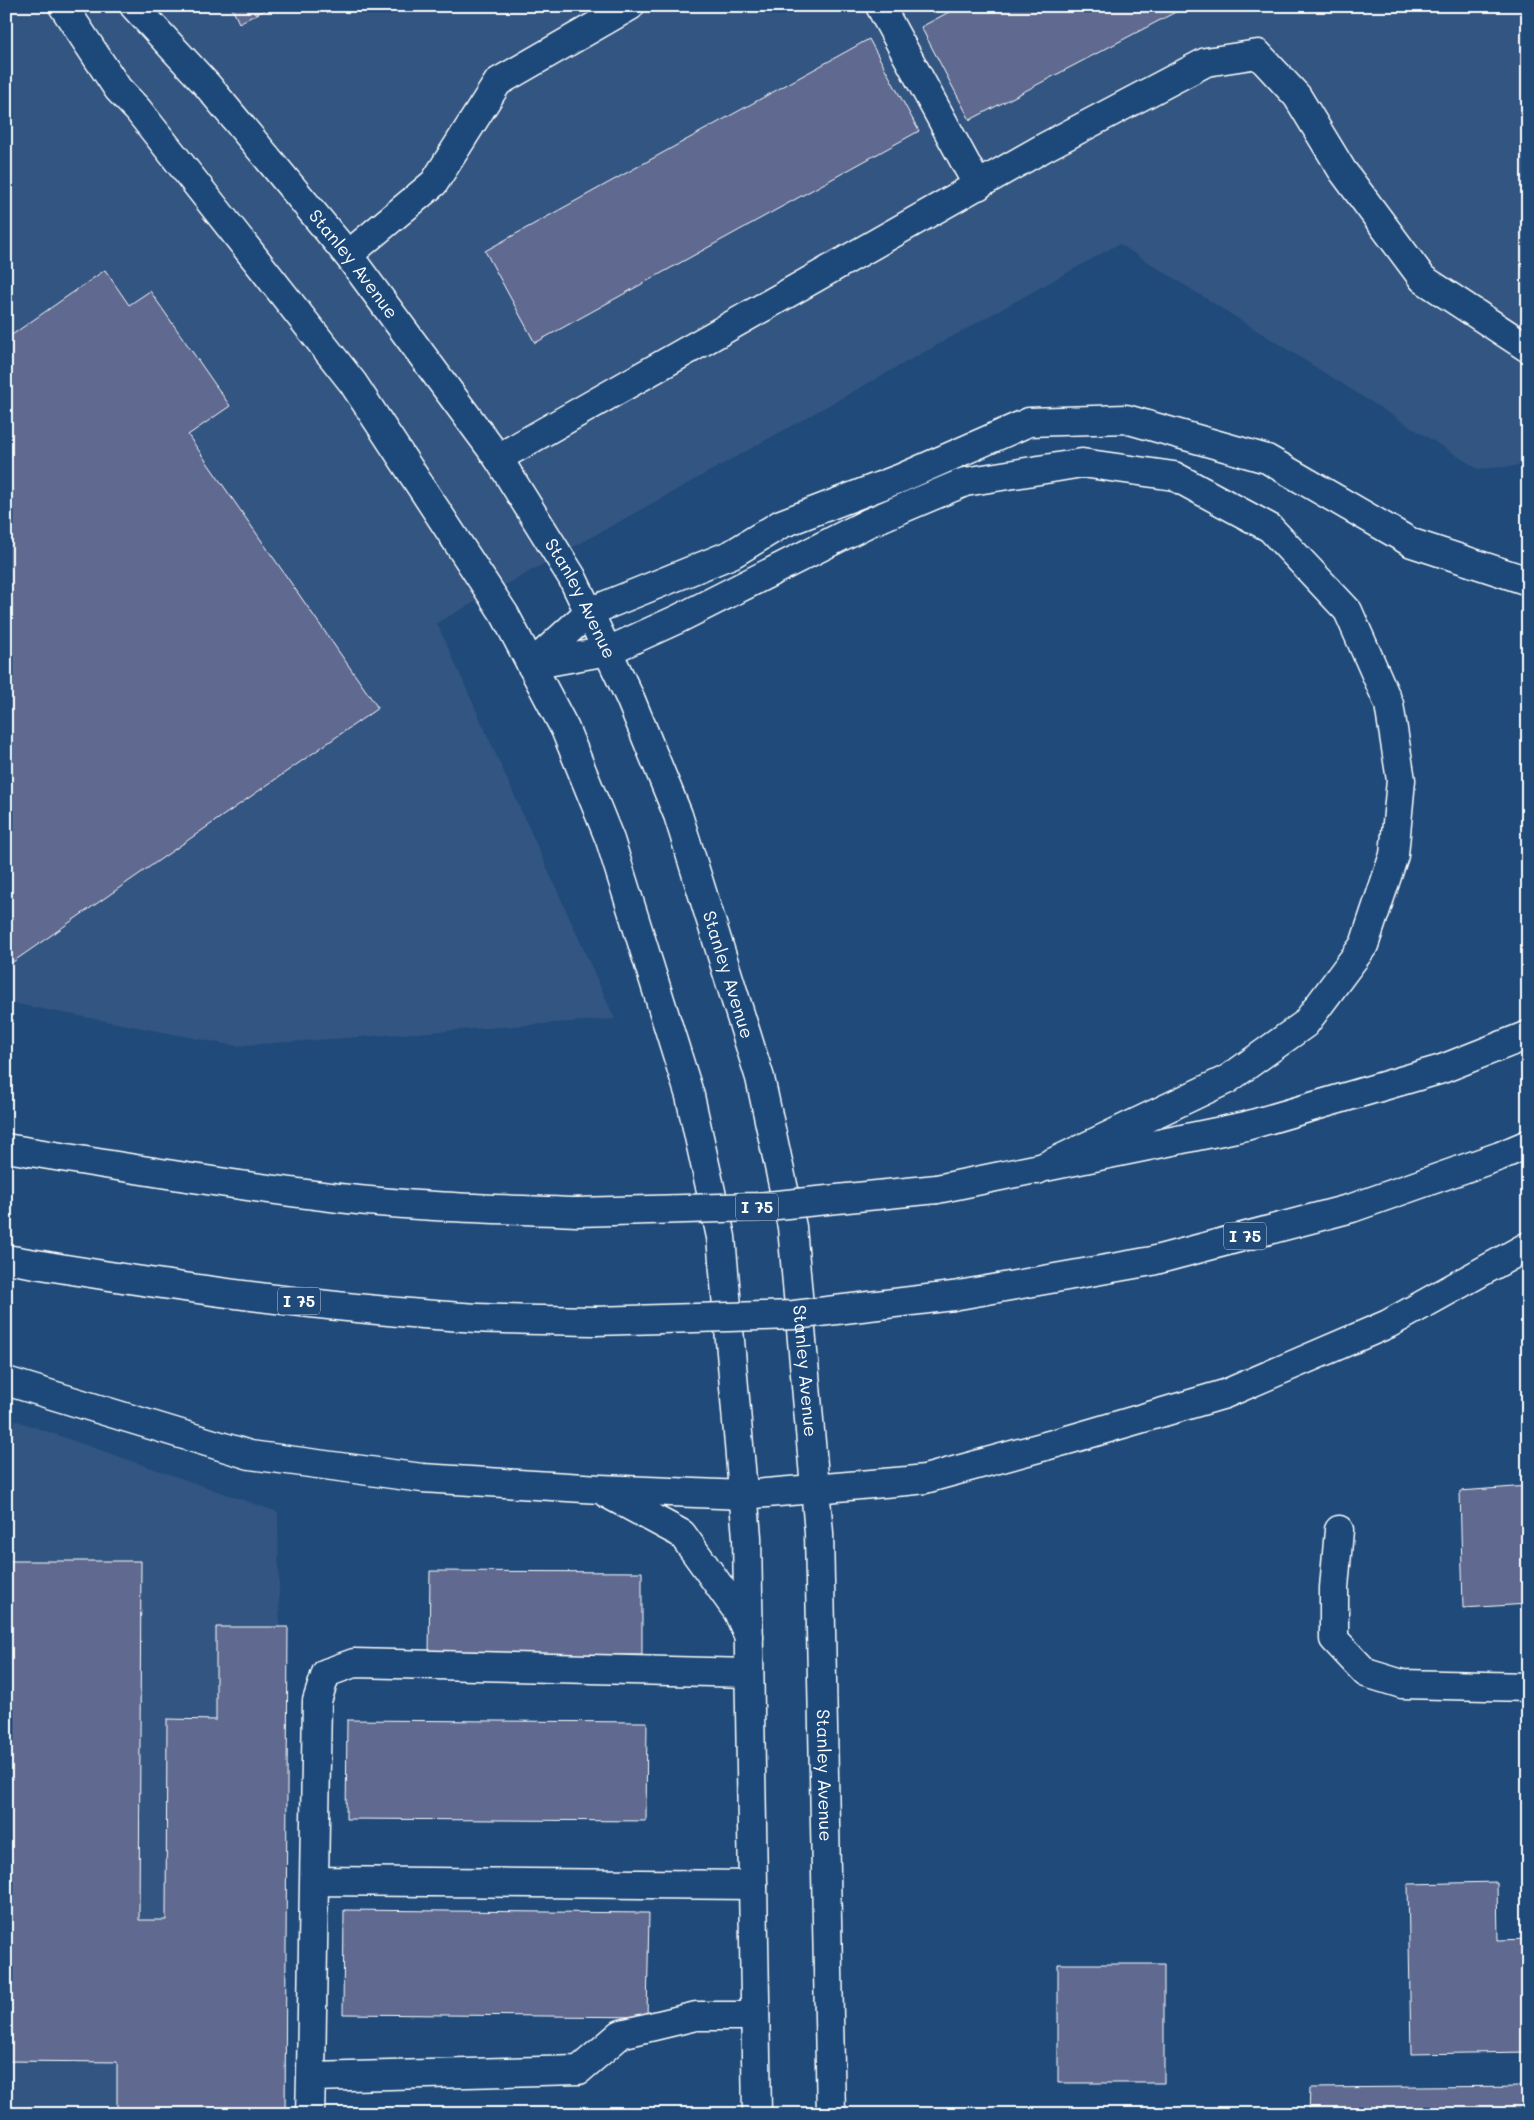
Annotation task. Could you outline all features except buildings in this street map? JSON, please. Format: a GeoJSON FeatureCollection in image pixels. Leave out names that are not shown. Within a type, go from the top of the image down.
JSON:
{"type":"FeatureCollection","features":[{"type":"Feature","properties":{"kind":"main road"},"geometry":{"type":"LineString","coordinates":[[63,6],[118,90],[138,110],[353,383],[505,615],[565,729],[610,840],[690,1096],[721,1237],[747,1537],[757,2114]]}},
{"type":"Feature","properties":{"kind":"main road","name":"Stanley Avenue"},"geometry":{"type":"LineString","coordinates":[[134,6],[207,85],[348,255],[498,458],[572,577],[630,698],[678,815],[760,1078],[792,1227],[819,1543],[831,2114]]}},
{"type":"Feature","properties":{"kind":"main road"},"geometry":{"type":"LineString","coordinates":[[348,255],[434,183],[498,82],[630,6]]}},
{"type":"Feature","properties":{"kind":"main road"},"geometry":{"type":"LineString","coordinates":[[880,6],[978,186]]}},
{"type":"Feature","properties":{"kind":"main road"},"geometry":{"type":"LineString","coordinates":[[498,458],[1053,143],[1206,62],[1258,54],[1297,96],[1342,170],[1423,279],[1528,348]]}},
{"type":"Feature","properties":{"kind":"main road"},"geometry":{"type":"LineString","coordinates":[[531,665],[589,612],[732,554],[781,524],[901,478],[1029,422],[1126,419],[1266,459],[1412,542],[1528,581]]}},
{"type":"Feature","properties":{"kind":"main road"},"geometry":{"type":"LineString","coordinates":[[531,665],[608,652],[678,619],[868,523],[965,482],[1082,463],[1174,476],[1270,528],[1348,611],[1389,704],[1401,780],[1394,855],[1364,945],[1306,1024],[1228,1079],[1036,1170]]}},
{"type":"Feature","properties":{"kind":"main road","name":"I 75"},"geometry":{"type":"LineString","coordinates":[[6,1148],[205,1181],[341,1198],[477,1209],[577,1212],[757,1207],[937,1189],[1246,1126],[1442,1069],[1528,1035]]}},
{"type":"Feature","properties":{"kind":"main road","name":"I 75"},"geometry":{"type":"LineString","coordinates":[[6,1259],[135,1281],[354,1308],[478,1318],[594,1321],[794,1315],[953,1296],[1152,1261],[1352,1208],[1500,1156],[1528,1144]]}},
{"type":"Feature","properties":{"kind":"main road"},"geometry":{"type":"LineString","coordinates":[[6,1381],[250,1455],[422,1478],[600,1490],[743,1495],[815,1489],[925,1479],[1225,1394],[1388,1324],[1528,1246]]}},
{"type":"Feature","properties":{"kind":"main road"},"geometry":{"type":"LineString","coordinates":[[600,1490],[682,1534],[738,1612],[749,1637]]}},
{"type":"Feature","properties":{"kind":"main road"},"geometry":{"type":"LineString","coordinates":[[1339,1530],[1334,1588],[1334,1638],[1366,1673],[1402,1684],[1528,1688]]}},
{"type":"Feature","properties":{"kind":"main road"},"geometry":{"type":"LineString","coordinates":[[310,2114],[317,1701],[326,1673],[354,1663],[749,1674]]}},
{"type":"Feature","properties":{"kind":"main road"},"geometry":{"type":"LineString","coordinates":[[314,1881],[753,1884]]}},
{"type":"Feature","properties":{"kind":"main road"},"geometry":{"type":"LineString","coordinates":[[311,2077],[579,2070],[621,2034],[696,2016],[755,2016]]}},
{"type":"Feature","properties":{"kind":"shaded area"},"geometry":{"type":"Polygon","coordinates":[[[6,6],[1528,6],[1528,465],[1478,469],[1119,244],[437,623],[615,1019],[235,1046],[6,1002],[6,6]]]}},
{"type":"Feature","properties":{"kind":"shaded area"},"geometry":{"type":"Polygon","coordinates":[[[6,1417],[278,1512],[287,2114],[6,2114],[6,1417]]]}}]}
